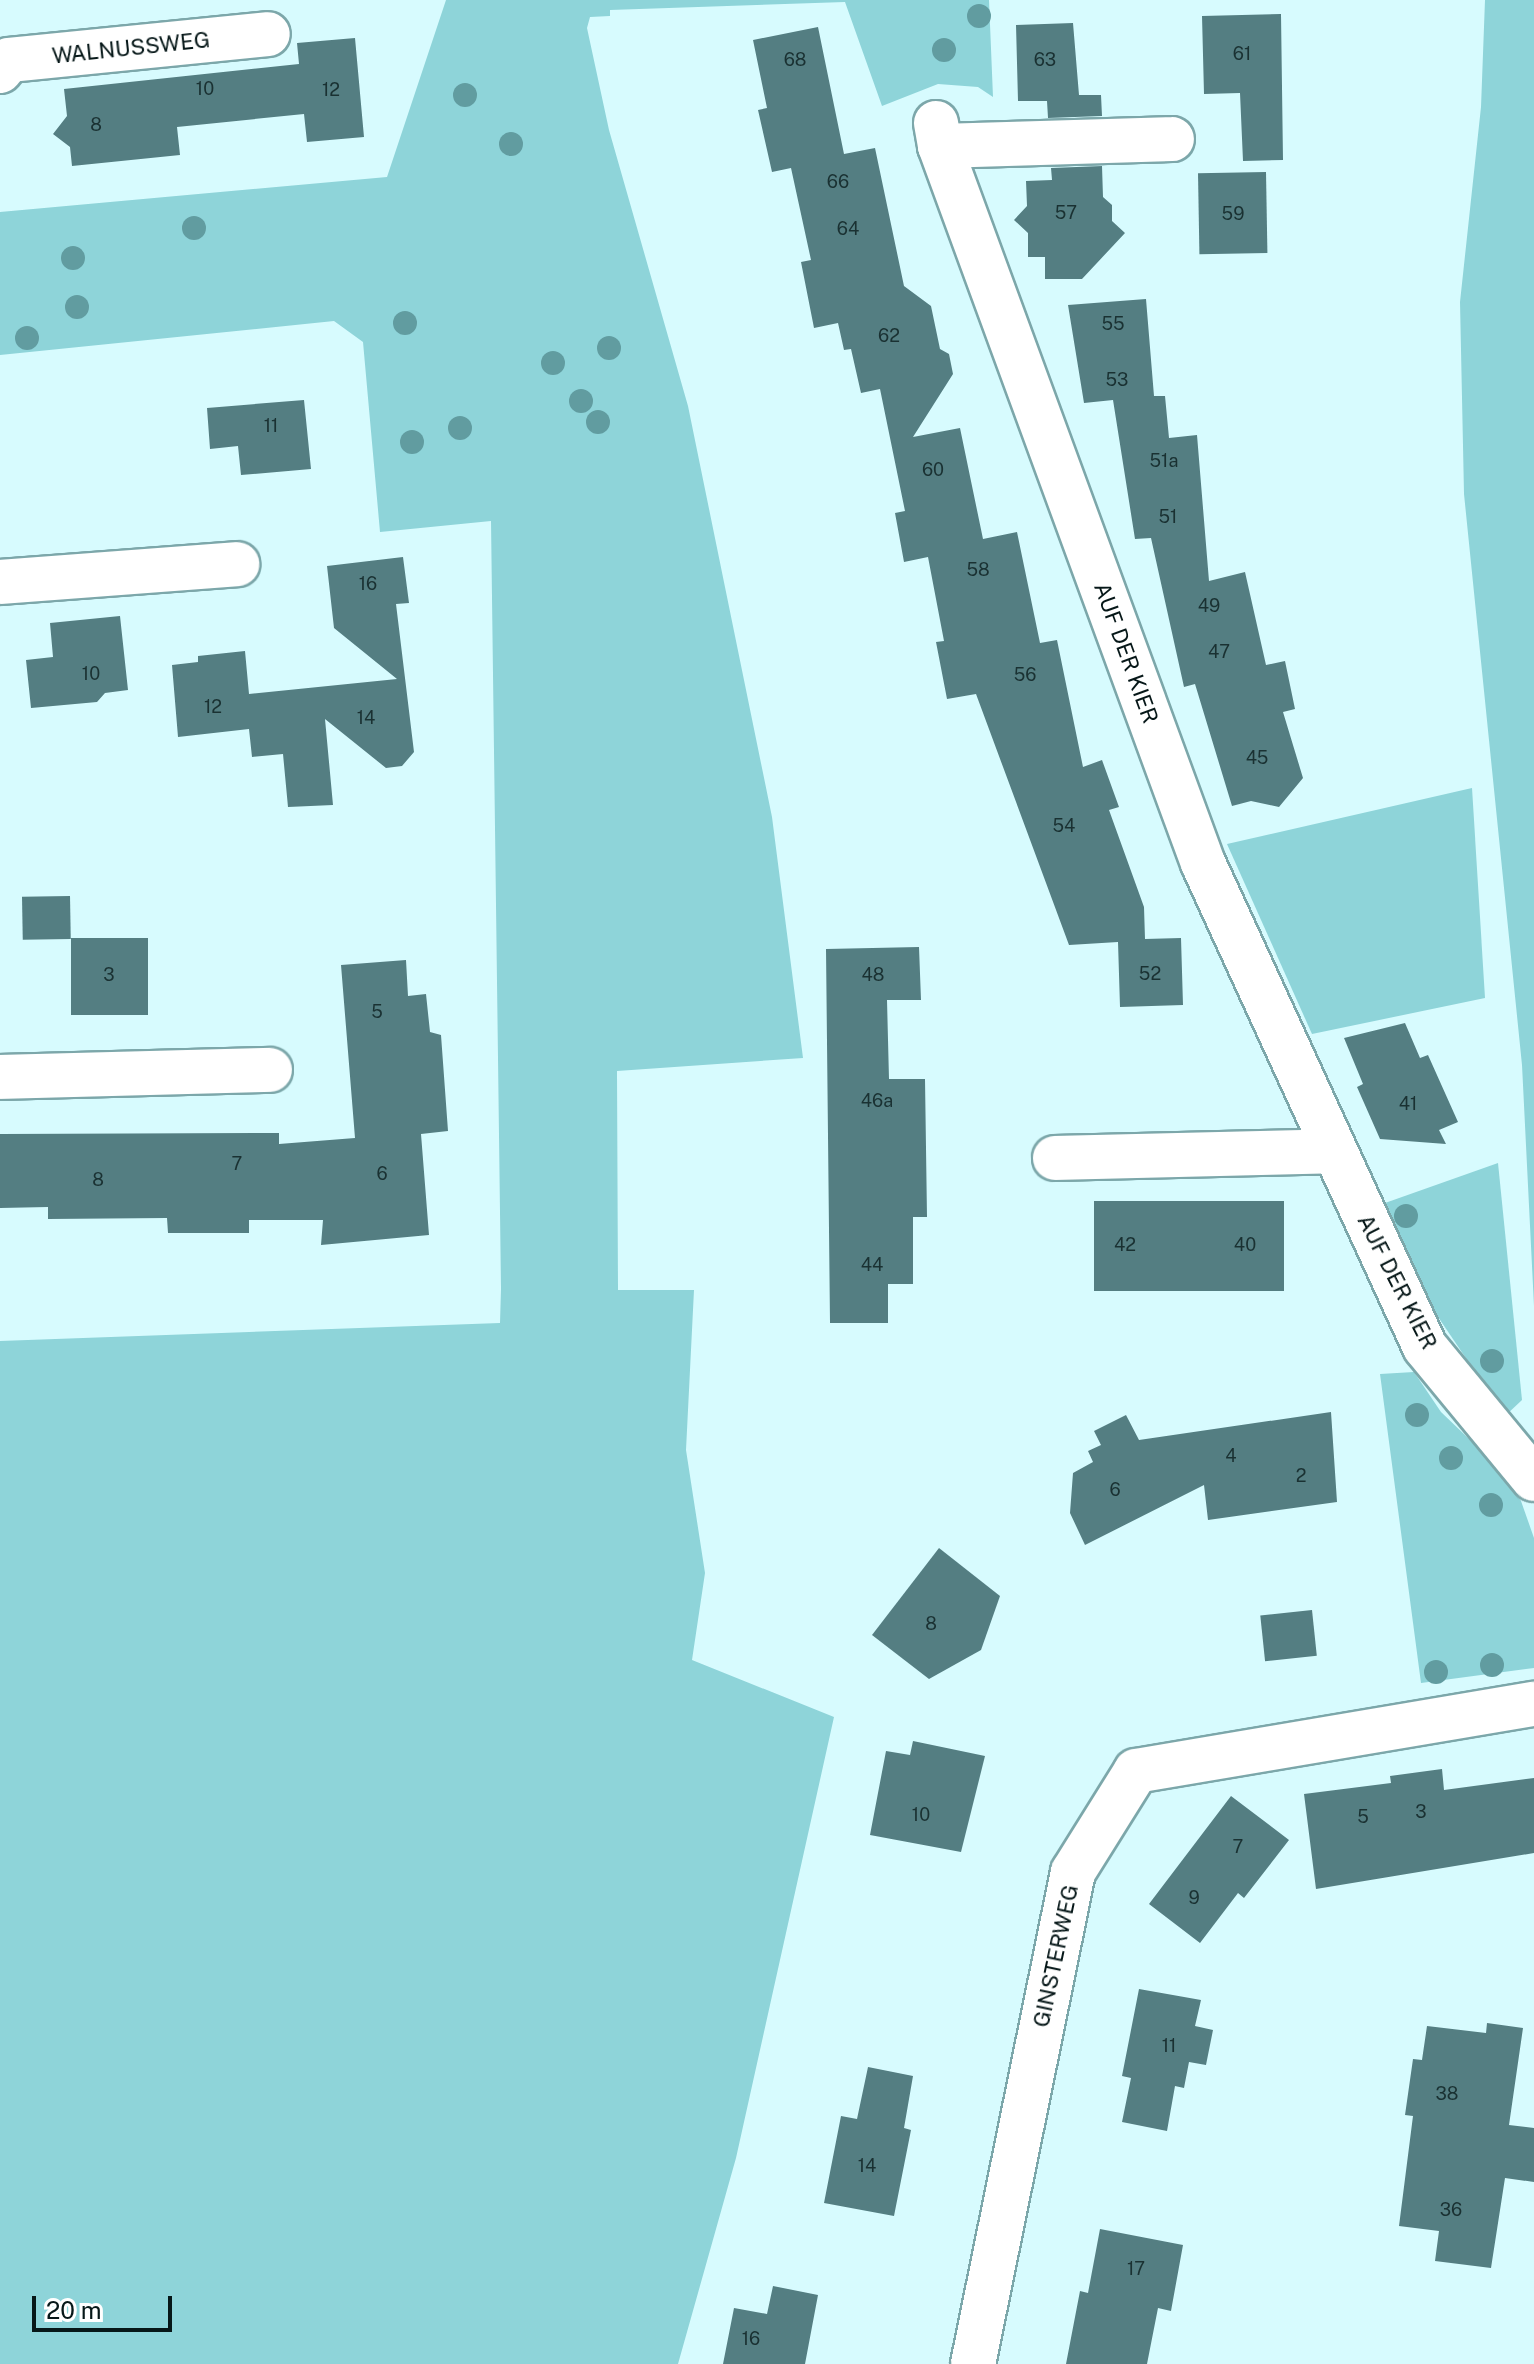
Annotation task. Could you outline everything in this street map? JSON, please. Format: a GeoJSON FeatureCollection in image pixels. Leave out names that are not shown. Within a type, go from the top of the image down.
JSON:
{"type":"FeatureCollection","features":[{"type":"Feature","properties":{"kind":"street","name":"WALNUSSWEG"},"geometry":{"type":"LineString","coordinates":[[0,71],[9,60],[268,34]]}},
{"type":"Feature","properties":{"kind":"street","name":"AUF DER KIER"},"geometry":{"type":"LineString","coordinates":[[1172,139],[938,134],[1203,863],[1332,1151],[1425,1347],[1534,1479]]}},
{"type":"Feature","properties":{"kind":"street"},"geometry":{"type":"LineString","coordinates":[[0,582],[237,564]]}},
{"type":"Feature","properties":{"kind":"street"},"geometry":{"type":"LineString","coordinates":[[0,1077],[270,1070]]}},
{"type":"Feature","properties":{"kind":"street"},"geometry":{"type":"LineString","coordinates":[[1055,1158],[1332,1151]]}},
{"type":"Feature","properties":{"kind":"street","name":"GINSTERWEG"},"geometry":{"type":"LineString","coordinates":[[973,2364],[1073,1872],[1136,1771],[1534,1704]]}},
{"type":"Feature","properties":{"kind":"shaded area"},"geometry":{"type":"Polygon","coordinates":[[[446,0],[989,0],[993,97],[978,87],[938,84],[882,106],[845,2],[610,10],[610,16],[590,17],[587,28],[609,130],[688,406],[772,817],[803,1058],[617,1071],[618,1290],[694,1290],[686,1450],[705,1573],[692,1660],[834,1717],[736,2158],[678,2364],[0,2364],[0,1341],[500,1323],[501,1289],[491,521],[380,532],[363,342],[334,321],[0,355],[0,212],[387,177],[446,0]]]}},
{"type":"Feature","properties":{"kind":"shaded area"},"geometry":{"type":"Polygon","coordinates":[[[1485,0],[1534,0],[1534,1306],[1522,1065],[1464,494],[1460,302],[1481,107],[1485,0]]]}},
{"type":"Feature","properties":{"kind":"shaded area"},"geometry":{"type":"Polygon","coordinates":[[[1472,788],[1485,998],[1312,1034],[1227,844],[1472,788]]]}},
{"type":"Feature","properties":{"kind":"shaded area"},"geometry":{"type":"Polygon","coordinates":[[[1498,1163],[1522,1400],[1505,1416],[1432,1308],[1385,1203],[1498,1163]]]}},
{"type":"Feature","properties":{"kind":"shaded area"},"geometry":{"type":"Polygon","coordinates":[[[1414,1372],[1441,1412],[1492,1461],[1521,1501],[1534,1538],[1534,1668],[1421,1683],[1380,1374],[1414,1372]]]}},
{"type":"Feature","properties":{"kind":"building"},"geometry":{"type":"Polygon","coordinates":[[[1281,14],[1283,160],[1243,161],[1240,93],[1204,94],[1202,16],[1281,14]]]}},
{"type":"Feature","properties":{"kind":"building"},"geometry":{"type":"Polygon","coordinates":[[[1073,23],[1079,95],[1101,95],[1102,116],[1048,118],[1047,101],[1018,101],[1016,25],[1073,23]]]}},
{"type":"Feature","properties":{"kind":"building"},"geometry":{"type":"Polygon","coordinates":[[[818,27],[844,154],[875,148],[904,286],[931,306],[940,349],[949,354],[953,374],[913,437],[960,428],[983,539],[1017,532],[1040,643],[1057,640],[1083,767],[1102,760],[1119,807],[1109,810],[1144,907],[1145,939],[1181,938],[1183,1005],[1120,1007],[1118,942],[1069,945],[976,694],[947,699],[936,642],[944,641],[928,557],[904,562],[895,513],[905,511],[880,389],[861,393],[851,349],[844,350],[838,323],[814,328],[801,262],[811,260],[791,168],[772,172],[758,110],[767,108],[753,40],[818,27]]]}},
{"type":"Feature","properties":{"kind":"building"},"geometry":{"type":"Polygon","coordinates":[[[355,38],[364,137],[307,142],[304,114],[177,127],[180,155],[72,166],[70,147],[53,134],[67,116],[64,89],[299,64],[297,43],[355,38]]]}},
{"type":"Feature","properties":{"kind":"building"},"geometry":{"type":"Polygon","coordinates":[[[1102,166],[1103,197],[1112,205],[1112,221],[1125,233],[1082,279],[1045,279],[1045,257],[1028,257],[1028,233],[1014,220],[1027,206],[1026,181],[1052,180],[1051,168],[1102,166]]]}},
{"type":"Feature","properties":{"kind":"building"},"geometry":{"type":"Polygon","coordinates":[[[1266,172],[1267,253],[1199,254],[1198,173],[1266,172]]]}},
{"type":"Feature","properties":{"kind":"building"},"geometry":{"type":"Polygon","coordinates":[[[1146,299],[1154,396],[1165,396],[1169,438],[1197,435],[1209,581],[1245,572],[1266,665],[1285,661],[1295,709],[1283,712],[1303,778],[1279,807],[1251,801],[1232,806],[1195,684],[1184,687],[1151,538],[1135,539],[1113,400],[1084,403],[1068,305],[1146,299]]]}},
{"type":"Feature","properties":{"kind":"building"},"geometry":{"type":"Polygon","coordinates":[[[304,400],[311,469],[241,475],[238,446],[210,449],[207,408],[304,400]]]}},
{"type":"Feature","properties":{"kind":"building"},"geometry":{"type":"Polygon","coordinates":[[[403,557],[409,603],[396,604],[414,752],[402,766],[386,768],[325,719],[333,805],[288,807],[283,754],[252,757],[249,729],[178,737],[172,665],[198,662],[198,656],[245,651],[249,694],[397,679],[334,628],[327,566],[403,557]]]}},
{"type":"Feature","properties":{"kind":"building"},"geometry":{"type":"Polygon","coordinates":[[[120,616],[128,690],[105,693],[97,702],[31,708],[26,660],[53,657],[50,623],[120,616]]]}},
{"type":"Feature","properties":{"kind":"building"},"geometry":{"type":"Polygon","coordinates":[[[70,896],[71,939],[23,940],[22,897],[70,896]]]}},
{"type":"Feature","properties":{"kind":"building"},"geometry":{"type":"Polygon","coordinates":[[[71,938],[148,938],[148,1015],[71,1015],[71,938]]]}},
{"type":"Feature","properties":{"kind":"building"},"geometry":{"type":"Polygon","coordinates":[[[919,947],[921,1000],[887,1000],[889,1079],[925,1079],[927,1217],[913,1217],[913,1284],[888,1284],[888,1323],[830,1323],[826,949],[919,947]]]}},
{"type":"Feature","properties":{"kind":"building"},"geometry":{"type":"Polygon","coordinates":[[[406,960],[408,996],[426,994],[430,1032],[441,1035],[448,1131],[421,1134],[429,1235],[321,1245],[323,1220],[249,1220],[249,1233],[168,1233],[167,1218],[48,1219],[48,1207],[0,1208],[0,1134],[279,1133],[279,1144],[355,1138],[341,965],[406,960]]]}},
{"type":"Feature","properties":{"kind":"building"},"geometry":{"type":"Polygon","coordinates":[[[1405,1023],[1420,1058],[1428,1055],[1458,1122],[1439,1130],[1446,1144],[1380,1139],[1357,1087],[1363,1084],[1344,1038],[1405,1023]]]}},
{"type":"Feature","properties":{"kind":"building"},"geometry":{"type":"Polygon","coordinates":[[[1094,1201],[1284,1201],[1284,1291],[1094,1291],[1094,1201]]]}},
{"type":"Feature","properties":{"kind":"building"},"geometry":{"type":"Polygon","coordinates":[[[1331,1412],[1337,1502],[1208,1520],[1204,1485],[1085,1545],[1070,1513],[1073,1473],[1093,1462],[1088,1451],[1101,1445],[1094,1431],[1126,1415],[1139,1440],[1331,1412]]]}},
{"type":"Feature","properties":{"kind":"building"},"geometry":{"type":"Polygon","coordinates":[[[939,1548],[1000,1596],[981,1650],[929,1679],[872,1635],[939,1548]]]}},
{"type":"Feature","properties":{"kind":"building"},"geometry":{"type":"Polygon","coordinates":[[[1312,1610],[1317,1656],[1265,1661],[1260,1615],[1312,1610]]]}},
{"type":"Feature","properties":{"kind":"building"},"geometry":{"type":"Polygon","coordinates":[[[913,1741],[985,1756],[961,1852],[870,1835],[886,1751],[910,1755],[913,1741]]]}},
{"type":"Feature","properties":{"kind":"building"},"geometry":{"type":"Polygon","coordinates":[[[1442,1769],[1444,1790],[1534,1778],[1534,1853],[1316,1889],[1304,1794],[1391,1783],[1390,1776],[1442,1769]]]}},
{"type":"Feature","properties":{"kind":"building"},"geometry":{"type":"Polygon","coordinates":[[[1231,1796],[1289,1840],[1244,1898],[1238,1893],[1200,1943],[1149,1904],[1231,1796]]]}},
{"type":"Feature","properties":{"kind":"building"},"geometry":{"type":"Polygon","coordinates":[[[1139,1989],[1201,2000],[1195,2026],[1213,2030],[1206,2065],[1189,2062],[1184,2088],[1175,2086],[1167,2131],[1122,2122],[1131,2078],[1122,2076],[1139,1989]]]}},
{"type":"Feature","properties":{"kind":"building"},"geometry":{"type":"Polygon","coordinates":[[[1487,2023],[1523,2028],[1509,2125],[1534,2128],[1534,2182],[1505,2178],[1491,2268],[1435,2261],[1439,2231],[1399,2226],[1413,2116],[1405,2115],[1413,2059],[1422,2060],[1427,2026],[1486,2033],[1487,2023]]]}},
{"type":"Feature","properties":{"kind":"building"},"geometry":{"type":"Polygon","coordinates":[[[868,2067],[913,2076],[904,2128],[911,2130],[894,2216],[824,2203],[841,2116],[857,2119],[868,2067]]]}},
{"type":"Feature","properties":{"kind":"building"},"geometry":{"type":"Polygon","coordinates":[[[1100,2229],[1183,2245],[1171,2311],[1158,2308],[1147,2364],[1066,2364],[1080,2291],[1088,2293],[1100,2229]]]}},
{"type":"Feature","properties":{"kind":"building"},"geometry":{"type":"Polygon","coordinates":[[[773,2286],[818,2295],[805,2364],[723,2364],[734,2308],[767,2314],[773,2286]]]}}]}
